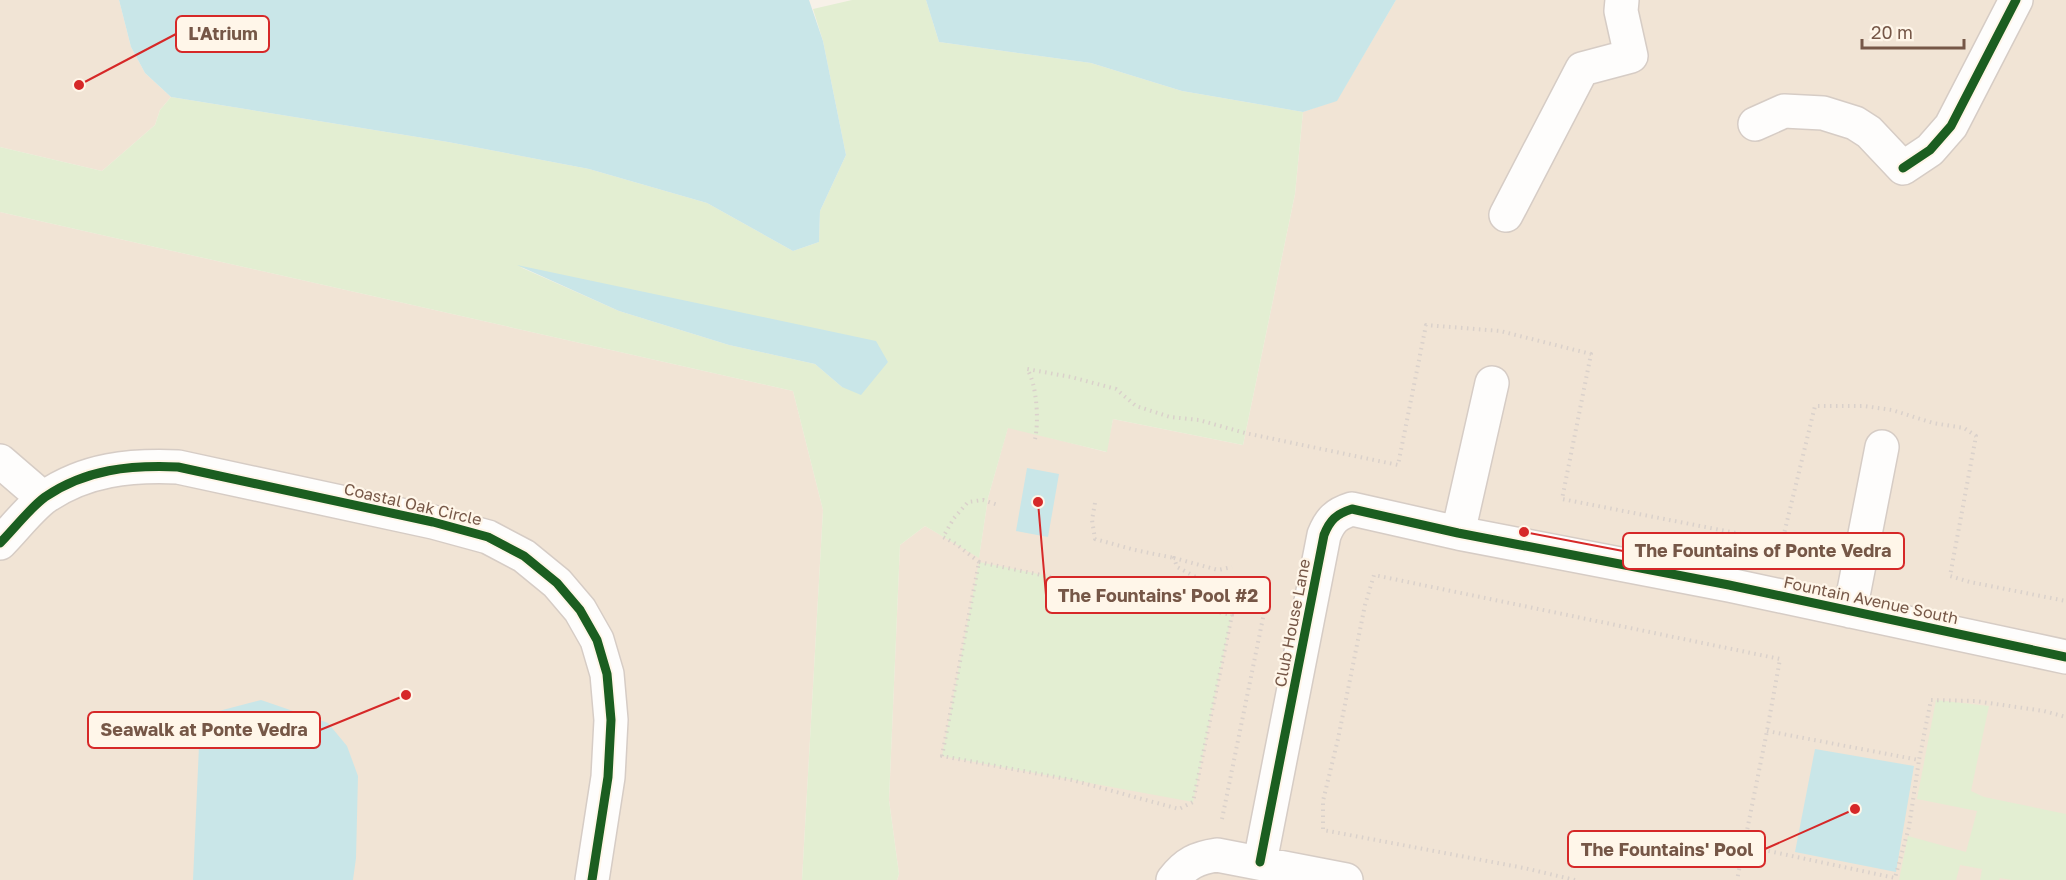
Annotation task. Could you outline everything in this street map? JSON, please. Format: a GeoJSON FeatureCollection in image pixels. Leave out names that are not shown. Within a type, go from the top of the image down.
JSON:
{"type":"FeatureCollection","features":[{"type":"Feature","properties":{"kind":"street"},"geometry":{"type":"LineString","coordinates":[[1506,215],[1582,69],[1631,56],[1621,11],[1622,0]]}},
{"type":"Feature","properties":{"kind":"street"},"geometry":{"type":"LineString","coordinates":[[1755,124],[1784,111],[1823,113],[1855,123],[1869,132],[1903,168],[1930,150],[1951,126],[2016,0]]}},
{"type":"Feature","properties":{"kind":"street"},"geometry":{"type":"LineString","coordinates":[[1458,533],[1492,383]]}},
{"type":"Feature","properties":{"kind":"street"},"geometry":{"type":"LineString","coordinates":[[1850,611],[1882,447]]}},
{"type":"Feature","properties":{"kind":"street"},"geometry":{"type":"LineString","coordinates":[[0,461],[43,498]]}},
{"type":"Feature","properties":{"kind":"street","name":"Coastal Oak Circle"},"geometry":{"type":"LineString","coordinates":[[0,543],[43,498],[66,484],[103,471],[141,466],[178,467],[433,522],[488,537],[524,556],[557,583],[580,610],[597,640],[607,674],[611,720],[609,777],[591,880]]}},
{"type":"Feature","properties":{"kind":"street","name":"Club House Lane"},"geometry":{"type":"LineString","coordinates":[[1260,862],[1324,535],[1329,522],[1339,513],[1352,509],[1458,533]]}},
{"type":"Feature","properties":{"kind":"street","name":"Fountain Avenue South"},"geometry":{"type":"LineString","coordinates":[[1458,533],[1729,585],[2066,657]]}},
{"type":"Feature","properties":{"kind":"street"},"geometry":{"type":"LineString","coordinates":[[1173,880],[1182,868],[1202,857],[1217,855],[1346,880]]}},
{"type":"Feature","properties":{"kind":"path"},"geometry":{"type":"LineString","coordinates":[[1035,439],[1037,432],[1036,403],[1032,376],[1027,369],[1071,377],[1116,389],[1136,406],[1170,417],[1199,420],[1245,433],[1398,465],[1426,325],[1500,331],[1590,354],[1562,499],[1782,542],[1788,525],[1815,406],[1864,406],[1892,410],[1933,423],[1964,428],[1976,436],[1950,576],[2066,601]]}},
{"type":"Feature","properties":{"kind":"path"},"geometry":{"type":"LineString","coordinates":[[979,562],[942,756],[1071,780],[1179,809],[1193,802],[1232,615],[979,562],[943,537],[954,518],[968,502],[983,500],[998,505]]}},
{"type":"Feature","properties":{"kind":"path"},"geometry":{"type":"LineString","coordinates":[[1095,503],[1092,520],[1095,539],[1218,570],[1232,567]]}},
{"type":"Feature","properties":{"kind":"path"},"geometry":{"type":"LineString","coordinates":[[1174,558],[1177,567],[1264,613],[1222,819]]}},
{"type":"Feature","properties":{"kind":"path"},"geometry":{"type":"LineString","coordinates":[[1575,880],[1524,868],[1323,830],[1323,801],[1365,605],[1374,575],[1780,658],[1737,880]]}},
{"type":"Feature","properties":{"kind":"path"},"geometry":{"type":"LineString","coordinates":[[1744,846],[1895,879],[1909,827],[1931,700],[1975,701],[2044,711],[2066,717]]}},
{"type":"Feature","properties":{"kind":"path"},"geometry":{"type":"LineString","coordinates":[[1767,731],[1919,760]]}},
{"type":"Feature","properties":{"kind":"shaded area"},"geometry":{"type":"Polygon","coordinates":[[[0,0],[119,0],[131,47],[145,73],[171,97],[160,110],[155,125],[102,171],[0,147],[0,0]]]}},
{"type":"Feature","properties":{"kind":"shaded area"},"geometry":{"type":"Polygon","coordinates":[[[1396,0],[2066,0],[2066,880],[897,880],[899,874],[889,800],[900,545],[925,526],[979,557],[988,498],[1008,427],[1106,452],[1113,419],[1243,445],[1295,194],[1303,112],[1337,100],[1396,0]]]}},
{"type":"Feature","properties":{"kind":"shaded area"},"geometry":{"type":"Polygon","coordinates":[[[0,212],[793,391],[823,510],[802,880],[0,880],[0,212]]]}},
{"type":"Feature","properties":{"kind":"green space"},"geometry":{"type":"Polygon","coordinates":[[[852,0],[926,0],[939,42],[1091,63],[1182,91],[1303,112],[1295,194],[1243,445],[1113,419],[1107,452],[1008,428],[988,498],[979,558],[925,526],[900,545],[889,800],[899,874],[897,880],[802,880],[823,510],[793,391],[0,212],[0,147],[102,171],[155,125],[160,110],[171,97],[448,142],[589,169],[707,203],[793,251],[819,242],[820,211],[846,155],[823,41],[813,9],[852,0]],[[520,267],[619,311],[729,345],[815,364],[842,387],[888,362],[520,267]]]}},
{"type":"Feature","properties":{"kind":"green space"},"geometry":{"type":"Polygon","coordinates":[[[979,562],[1232,613],[1193,802],[942,756],[979,562]]]}},
{"type":"Feature","properties":{"kind":"green space"},"geometry":{"type":"Polygon","coordinates":[[[1936,700],[1989,706],[1971,791],[1984,797],[2066,814],[2066,880],[2000,878],[1999,880],[1980,880],[1982,869],[1960,865],[1956,880],[1899,880],[1908,836],[1966,852],[1977,811],[1917,799],[1936,700]]]}},
{"type":"Feature","properties":{"kind":"water"},"geometry":{"type":"Polygon","coordinates":[[[119,0],[809,0],[823,41],[846,155],[820,211],[819,242],[793,251],[707,203],[589,169],[448,142],[171,97],[145,73],[131,47],[119,0]]]}},
{"type":"Feature","properties":{"kind":"water"},"geometry":{"type":"Polygon","coordinates":[[[926,0],[1396,0],[1337,101],[1303,112],[1182,91],[1091,63],[939,42],[926,0]]]}},
{"type":"Feature","properties":{"kind":"water"},"geometry":{"type":"Polygon","coordinates":[[[517,265],[876,341],[888,362],[861,395],[842,387],[815,364],[729,345],[619,311],[517,265]]]}},
{"type":"Feature","properties":{"kind":"water"},"geometry":{"type":"Polygon","coordinates":[[[1027,468],[1059,474],[1048,537],[1016,531],[1027,468]]]}},
{"type":"Feature","properties":{"kind":"water"},"geometry":{"type":"Polygon","coordinates":[[[261,700],[328,723],[347,746],[358,776],[356,858],[353,880],[193,880],[199,746],[215,712],[261,700]]]}},
{"type":"Feature","properties":{"kind":"water"},"geometry":{"type":"Polygon","coordinates":[[[1815,749],[1914,766],[1896,872],[1795,852],[1815,749]]]}},
{"type":"Feature","properties":{"kind":"cycle path"},"geometry":{"type":"LineString","coordinates":[[1903,168],[1930,150],[1951,126],[2016,0]]}},
{"type":"Feature","properties":{"kind":"cycle path"},"geometry":{"type":"LineString","coordinates":[[0,543],[45,497],[76,480],[126,468],[178,467],[433,522],[488,537],[524,556],[557,583],[580,610],[597,640],[607,674],[611,720],[608,777],[592,880]]}},
{"type":"Feature","properties":{"kind":"cycle path"},"geometry":{"type":"LineString","coordinates":[[1260,862],[1324,535],[1334,518],[1352,509],[1458,533],[1729,585],[2066,657]]}},
{"type":"Feature","properties":{"kind":"place","name":"L'Atrium"},"geometry":{"type":"Point","coordinates":[79,85]}},
{"type":"Feature","properties":{"kind":"place","name":"The Fountains' Pool #2"},"geometry":{"type":"Point","coordinates":[1038,502]}},
{"type":"Feature","properties":{"kind":"place","name":"The Fountains of Ponte Vedra"},"geometry":{"type":"Point","coordinates":[1524,532]}},
{"type":"Feature","properties":{"kind":"place","name":"Seawalk at Ponte Vedra"},"geometry":{"type":"Point","coordinates":[406,695]}},
{"type":"Feature","properties":{"kind":"place","name":"The Fountains' Pool"},"geometry":{"type":"Point","coordinates":[1855,809]}}]}
